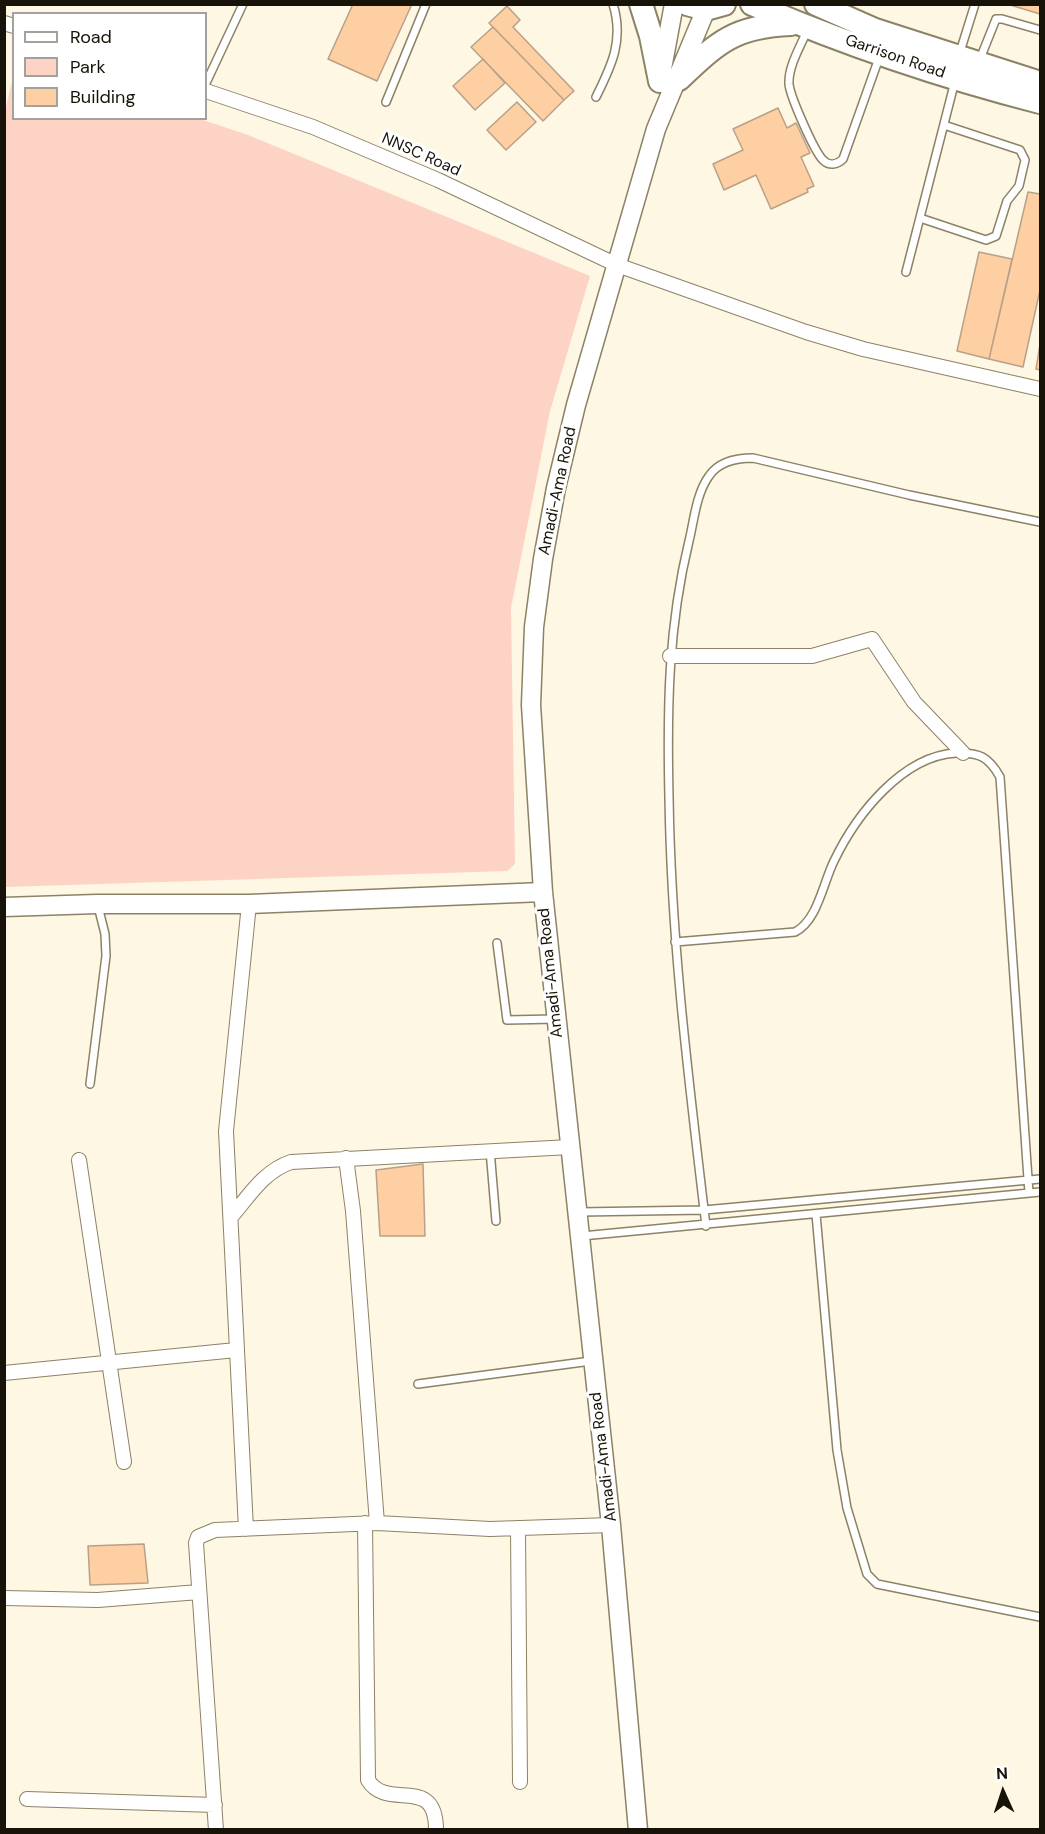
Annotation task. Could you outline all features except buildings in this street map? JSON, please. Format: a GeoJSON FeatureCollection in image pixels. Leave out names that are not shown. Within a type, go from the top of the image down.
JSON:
{"type":"FeatureCollection","features":[{"type":"Feature","properties":{"kind":"main road"},"geometry":{"type":"LineString","coordinates":[[641,4],[669,80],[745,29],[803,25]]}},
{"type":"Feature","properties":{"kind":"main road","name":"Garrison Road"},"geometry":{"type":"LineString","coordinates":[[752,4],[803,25],[881,52],[1041,83]]}},
{"type":"Feature","properties":{"kind":"main road","name":"Garrison Road"},"geometry":{"type":"LineString","coordinates":[[822,6],[1041,102]]}},
{"type":"Feature","properties":{"kind":"street","name":"Amadi-Ama Road"},"geometry":{"type":"LineString","coordinates":[[638,1830],[611,1525],[543,892],[531,705],[534,627],[556,488],[669,80],[674,4]]}},
{"type":"Feature","properties":{"kind":"street","name":"Amadi-Ama Road"},"geometry":{"type":"LineString","coordinates":[[669,80],[706,6]]}},
{"type":"Feature","properties":{"kind":"street","name":"NNSC Road"},"geometry":{"type":"LineString","coordinates":[[207,91],[313,127],[428,175],[617,265],[806,332],[862,349],[1041,389]]}},
{"type":"Feature","properties":{"kind":"street"},"geometry":{"type":"LineString","coordinates":[[670,656],[812,656],[872,639],[914,702],[963,753]]}},
{"type":"Feature","properties":{"kind":"street"},"geometry":{"type":"LineString","coordinates":[[4,907],[97,904],[249,904],[543,892]]}},
{"type":"Feature","properties":{"kind":"street"},"geometry":{"type":"LineString","coordinates":[[246,1528],[226,1131],[249,904]]}},
{"type":"Feature","properties":{"kind":"street"},"geometry":{"type":"LineString","coordinates":[[231,1217],[277,1167],[291,1162],[490,1150],[570,1148]]}},
{"type":"Feature","properties":{"kind":"street"},"geometry":{"type":"LineString","coordinates":[[346,1158],[353,1211],[371,1523],[368,1780],[373,1788],[428,1801],[436,1815],[436,1830]]}},
{"type":"Feature","properties":{"kind":"street"},"geometry":{"type":"LineString","coordinates":[[79,1160],[124,1462]]}},
{"type":"Feature","properties":{"kind":"street"},"geometry":{"type":"LineString","coordinates":[[4,1373],[236,1350]]}},
{"type":"Feature","properties":{"kind":"street"},"geometry":{"type":"LineString","coordinates":[[216,1830],[195,1543],[198,1537],[214,1530],[371,1523],[518,1528],[611,1525]]}},
{"type":"Feature","properties":{"kind":"street"},"geometry":{"type":"LineString","coordinates":[[518,1528],[520,1782]]}},
{"type":"Feature","properties":{"kind":"street"},"geometry":{"type":"LineString","coordinates":[[4,1598],[98,1600],[199,1592]]}},
{"type":"Feature","properties":{"kind":"street"},"geometry":{"type":"LineString","coordinates":[[27,1799],[215,1805]]}},
{"type":"Feature","properties":{"kind":"lane"},"geometry":{"type":"LineString","coordinates":[[207,81],[243,4]]}},
{"type":"Feature","properties":{"kind":"lane"},"geometry":{"type":"LineString","coordinates":[[386,102],[426,4]]}},
{"type":"Feature","properties":{"kind":"lane"},"geometry":{"type":"LineString","coordinates":[[596,97],[616,52],[619,34],[613,4]]}},
{"type":"Feature","properties":{"kind":"lane"},"geometry":{"type":"LineString","coordinates":[[906,272],[944,125],[964,67],[975,4]]}},
{"type":"Feature","properties":{"kind":"lane"},"geometry":{"type":"LineString","coordinates":[[964,67],[996,20],[1041,30]]}},
{"type":"Feature","properties":{"kind":"lane"},"geometry":{"type":"LineString","coordinates":[[803,25],[790,73],[791,96],[818,154],[829,164],[843,159],[881,52]]}},
{"type":"Feature","properties":{"kind":"lane"},"geometry":{"type":"LineString","coordinates":[[920,218],[986,240],[992,239],[996,236],[1007,201],[1019,186],[1025,160],[1020,150],[944,125]]}},
{"type":"Feature","properties":{"kind":"lane"},"geometry":{"type":"LineString","coordinates":[[706,1226],[675,942],[670,864],[666,699],[673,620],[686,553],[701,493],[708,476],[727,462],[753,458],[909,495],[1041,522]]}},
{"type":"Feature","properties":{"kind":"lane"},"geometry":{"type":"LineString","coordinates":[[675,942],[795,932],[802,928],[810,918],[835,860],[855,825],[882,793],[917,764],[939,754],[963,753],[982,756],[992,761],[1000,777],[1029,1193]]}},
{"type":"Feature","properties":{"kind":"lane"},"geometry":{"type":"LineString","coordinates":[[90,1084],[106,956],[105,934],[97,904]]}},
{"type":"Feature","properties":{"kind":"lane"},"geometry":{"type":"LineString","coordinates":[[497,943],[507,1020],[556,1019]]}},
{"type":"Feature","properties":{"kind":"lane"},"geometry":{"type":"LineString","coordinates":[[490,1150],[496,1221]]}},
{"type":"Feature","properties":{"kind":"lane"},"geometry":{"type":"LineString","coordinates":[[577,1212],[704,1210],[1041,1179]]}},
{"type":"Feature","properties":{"kind":"lane"},"geometry":{"type":"LineString","coordinates":[[579,1236],[706,1226],[1041,1192]]}},
{"type":"Feature","properties":{"kind":"lane"},"geometry":{"type":"LineString","coordinates":[[816,1214],[837,1450],[847,1508],[867,1574],[877,1584],[1041,1617]]}},
{"type":"Feature","properties":{"kind":"lane"},"geometry":{"type":"LineString","coordinates":[[418,1384],[593,1361]]}},
{"type":"Feature","properties":{"kind":"green space"},"geometry":{"type":"Polygon","coordinates":[[[12,81],[12,120],[203,120],[248,135],[590,276],[550,411],[511,608],[515,864],[507,871],[5,887],[4,116],[12,81]]]}}]}
